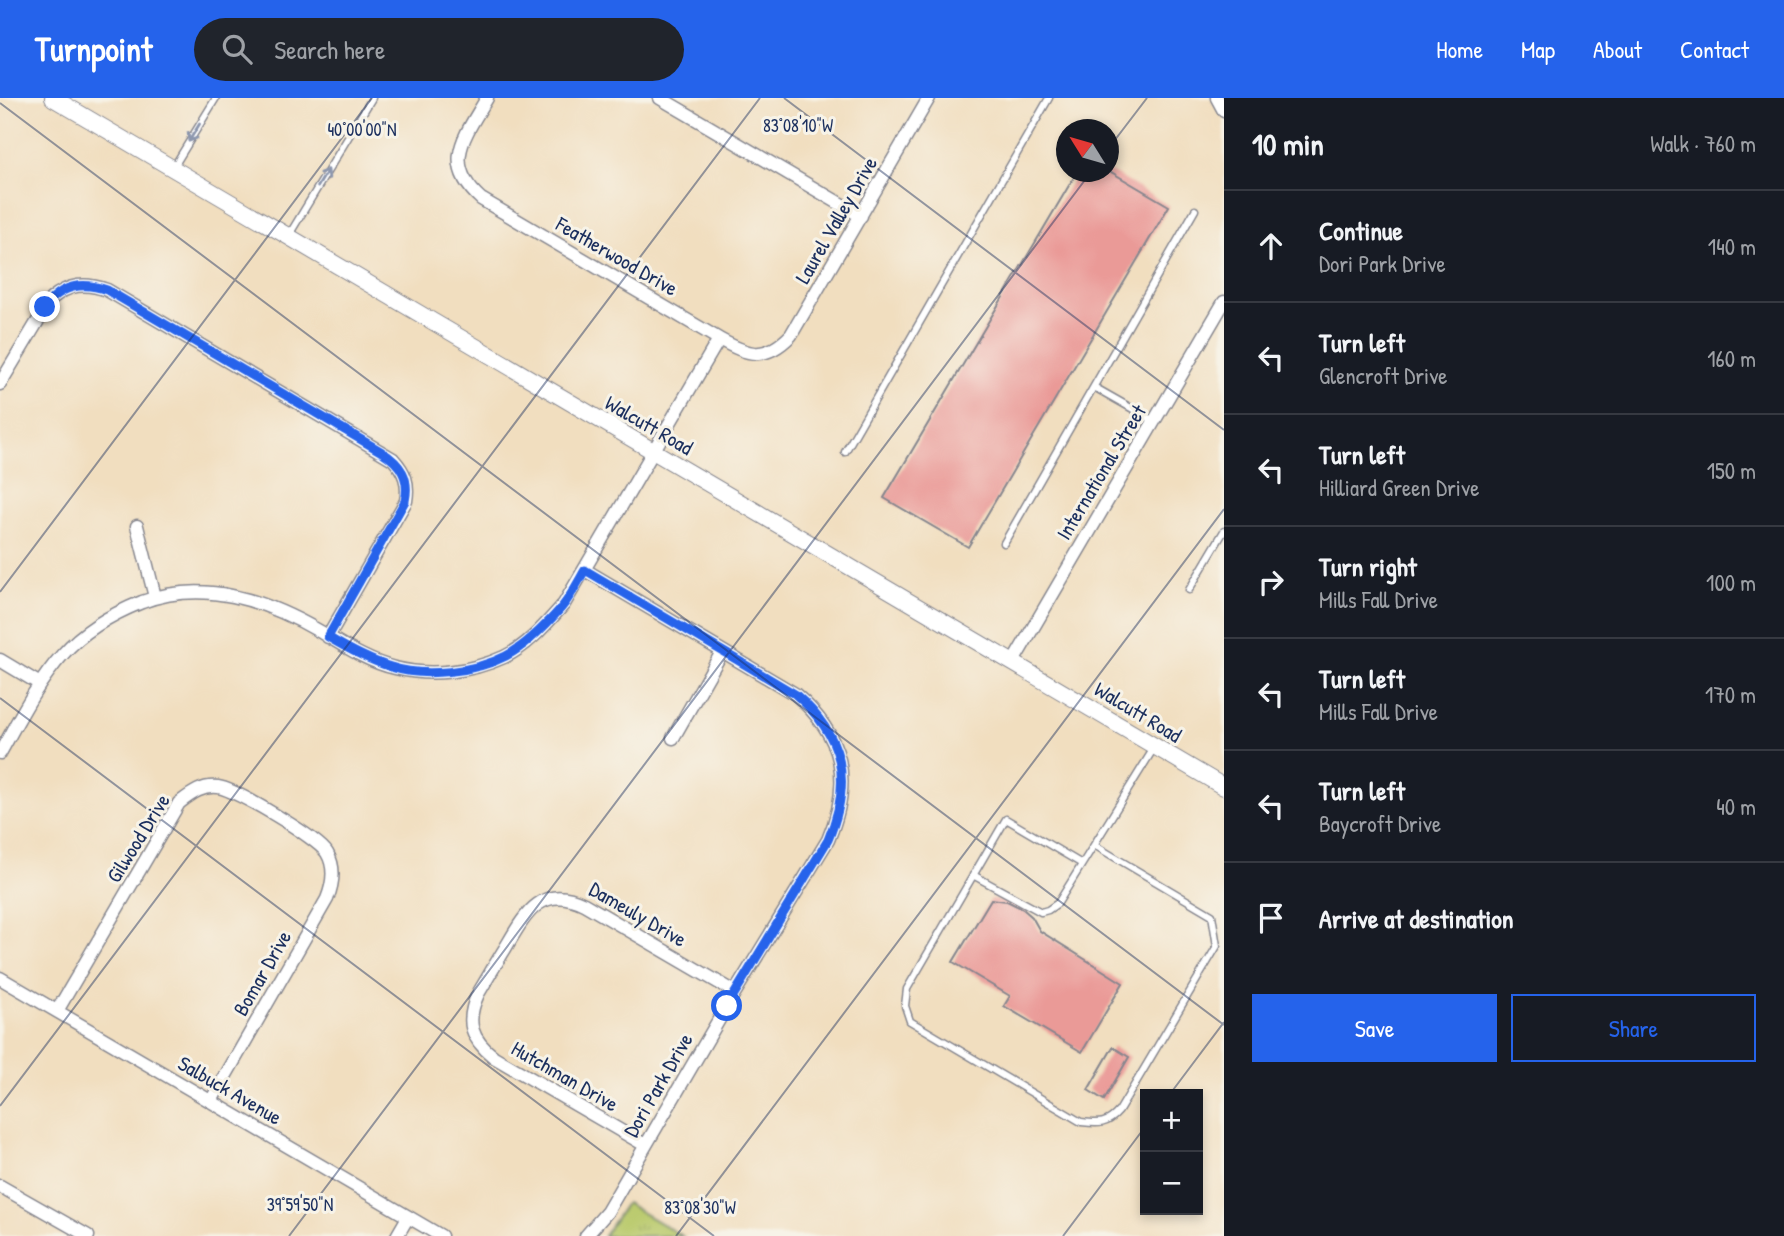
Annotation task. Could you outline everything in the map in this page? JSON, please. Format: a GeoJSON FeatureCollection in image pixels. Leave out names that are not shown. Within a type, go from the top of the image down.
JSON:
{"type":"FeatureCollection","features":[{"type":"Feature","properties":{"kind":"street","name":"Featherwood Drive"},"geometry":{"type":"LineString","coordinates":[[487,98],[459,153],[460,170],[468,187],[481,199],[719,339],[753,354],[767,352]]}},
{"type":"Feature","properties":{"kind":"street"},"geometry":{"type":"LineString","coordinates":[[660,98],[861,216]]}},
{"type":"Feature","properties":{"kind":"street","name":"Laurel Valley Drive"},"geometry":{"type":"LineString","coordinates":[[767,352],[780,347],[791,335],[929,98]]}},
{"type":"Feature","properties":{"kind":"street"},"geometry":{"type":"LineString","coordinates":[[1217,98],[1224,111]]}},
{"type":"Feature","properties":{"kind":"street","name":"Walcutt Road"},"geometry":{"type":"LineString","coordinates":[[61,100],[654,453],[1224,787]]}},
{"type":"Feature","properties":{"kind":"street"},"geometry":{"type":"LineString","coordinates":[[0,384],[51,299],[75,285],[94,285],[107,290],[382,452],[400,466],[405,476],[408,488],[405,501],[328,637]]}},
{"type":"Feature","properties":{"kind":"street","name":"International Street"},"geometry":{"type":"LineString","coordinates":[[1013,662],[1224,302]]}},
{"type":"Feature","properties":{"kind":"street"},"geometry":{"type":"LineString","coordinates":[[0,753],[40,684],[62,654],[89,629],[120,610],[155,597],[194,592],[230,594],[272,607],[356,653],[393,668],[430,674],[468,669],[506,656],[539,631],[564,604],[719,339]]}},
{"type":"Feature","properties":{"kind":"street"},"geometry":{"type":"LineString","coordinates":[[137,526],[155,597]]}},
{"type":"Feature","properties":{"kind":"street"},"geometry":{"type":"LineString","coordinates":[[585,570],[722,652],[673,738]]}},
{"type":"Feature","properties":{"kind":"street","name":"Dori Park Drive"},"geometry":{"type":"LineString","coordinates":[[586,1236],[607,1212],[735,992],[828,840],[841,802],[841,763],[824,724],[811,707],[795,694],[722,652]]}},
{"type":"Feature","properties":{"kind":"street"},"geometry":{"type":"LineString","coordinates":[[0,660],[40,684]]}},
{"type":"Feature","properties":{"kind":"street","name":"Gilwood Drive"},"geometry":{"type":"LineString","coordinates":[[57,1011],[180,803],[191,793],[204,787],[219,787],[237,794],[311,837],[320,844],[331,861]]}},
{"type":"Feature","properties":{"kind":"street","name":"Bomar Drive"},"geometry":{"type":"LineString","coordinates":[[211,1101],[327,900],[333,875],[331,861]]}},
{"type":"Feature","properties":{"kind":"street","name":"Dameuly Drive"},"geometry":{"type":"LineString","coordinates":[[473,1032],[471,1013],[478,994],[524,915],[541,901],[550,898],[573,899],[584,904],[735,992]]}},
{"type":"Feature","properties":{"kind":"street","name":"Salbuck Avenue"},"geometry":{"type":"LineString","coordinates":[[0,978],[441,1236]]}},
{"type":"Feature","properties":{"kind":"street","name":"Hutchman Drive"},"geometry":{"type":"LineString","coordinates":[[473,1032],[481,1046],[494,1057],[645,1145]]}},
{"type":"Feature","properties":{"kind":"street"},"geometry":{"type":"LineString","coordinates":[[0,1186],[88,1236]]}},
{"type":"Feature","properties":{"kind":"street"},"geometry":{"type":"LineString","coordinates":[[397,1236],[408,1217]]}},
{"type":"Feature","properties":{"kind":"lane"},"geometry":{"type":"LineString","coordinates":[[173,168],[216,98]]}},
{"type":"Feature","properties":{"kind":"lane"},"geometry":{"type":"LineString","coordinates":[[288,236],[372,98]]}},
{"type":"Feature","properties":{"kind":"lane"},"geometry":{"type":"LineString","coordinates":[[845,452],[1049,98]]}},
{"type":"Feature","properties":{"kind":"lane"},"geometry":{"type":"LineString","coordinates":[[1004,543],[1195,210]]}},
{"type":"Feature","properties":{"kind":"lane"},"geometry":{"type":"LineString","coordinates":[[1094,387],[1154,421]]}},
{"type":"Feature","properties":{"kind":"lane"},"geometry":{"type":"LineString","coordinates":[[1189,590],[1224,530]]}},
{"type":"Feature","properties":{"kind":"lane"},"geometry":{"type":"LineString","coordinates":[[973,875],[1041,912],[1058,903],[1154,746]]}},
{"type":"Feature","properties":{"kind":"lane"},"geometry":{"type":"LineString","coordinates":[[1082,864],[1006,818],[907,989],[905,1006],[910,1021],[1081,1122],[1096,1124],[1111,1121],[1119,1111],[1217,946],[1212,915],[1094,845]]}},
{"type":"Feature","properties":{"kind":"green space"},"geometry":{"type":"Polygon","coordinates":[[[626,1203],[682,1236],[604,1236],[626,1203]]]}},
{"type":"Feature","properties":{"kind":"building"},"geometry":{"type":"Polygon","coordinates":[[[1119,177],[1169,206],[968,547],[884,498],[1071,182],[1119,182],[1119,177]]]}},
{"type":"Feature","properties":{"kind":"building"},"geometry":{"type":"Polygon","coordinates":[[[991,899],[1007,901],[1023,909],[1032,917],[1040,931],[1123,983],[1082,1052],[1004,1006],[1010,996],[953,962],[991,899]]]}},
{"type":"Feature","properties":{"kind":"building"},"geometry":{"type":"Polygon","coordinates":[[[1113,1047],[1129,1057],[1104,1100],[1088,1090],[1113,1047]]]}},
{"type":"Feature","properties":{"kind":"route"},"geometry":{"type":"LineString","coordinates":[[45,307],[59,293],[75,285],[94,285],[107,290],[382,452],[400,466],[408,488],[405,501],[328,637],[356,653],[393,668],[430,674],[468,669],[506,656],[539,631],[564,604],[585,570],[795,694],[811,707],[824,724],[841,763],[843,782],[836,821],[828,840],[727,1006]]}}]}
